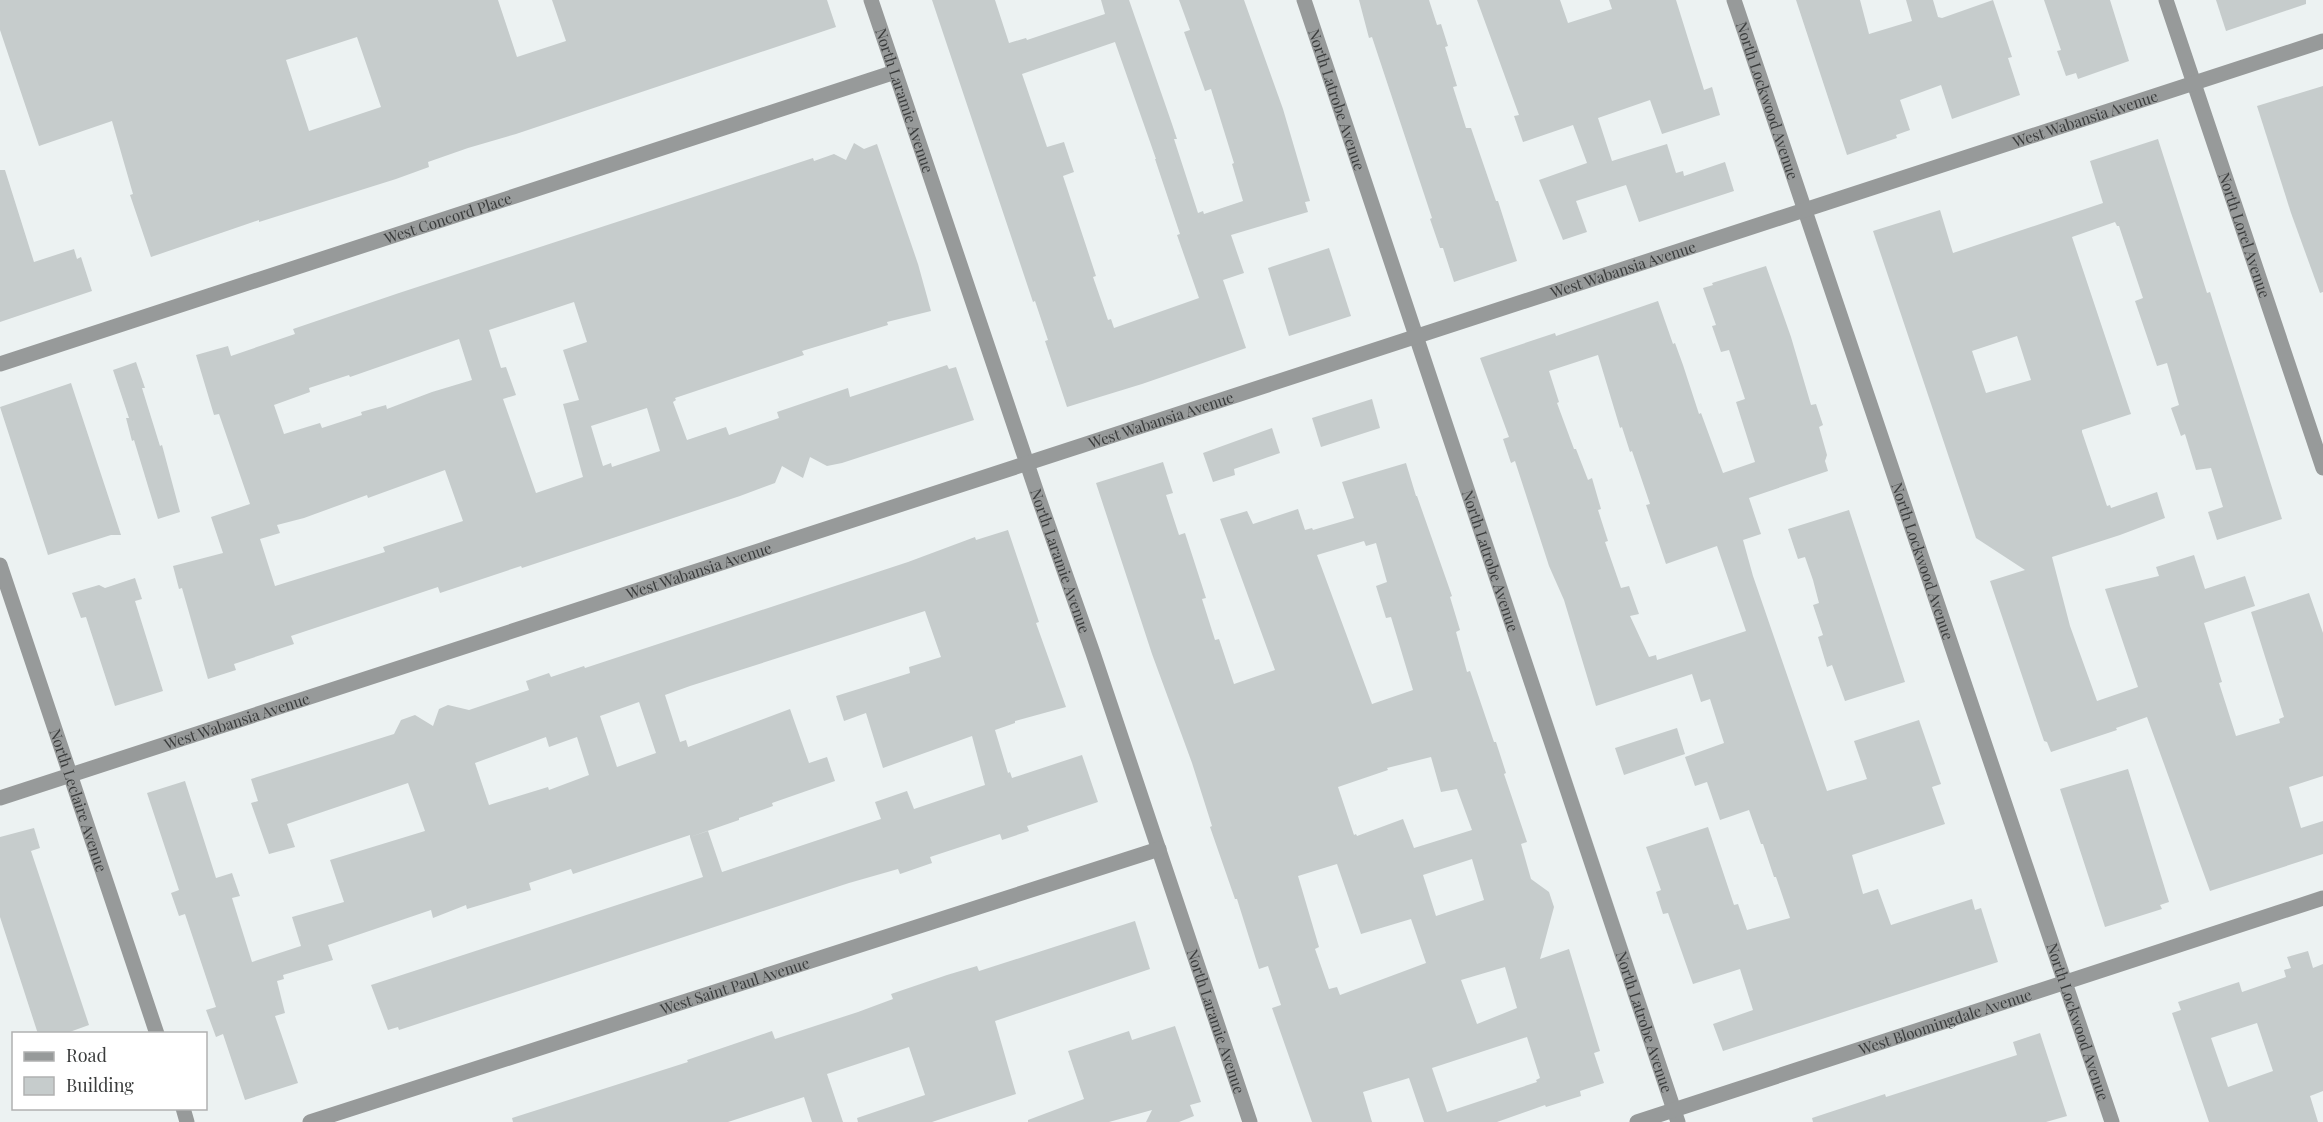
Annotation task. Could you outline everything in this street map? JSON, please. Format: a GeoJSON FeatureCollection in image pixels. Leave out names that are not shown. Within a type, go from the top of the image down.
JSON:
{"type":"FeatureCollection","features":[{"type":"Feature","properties":{"kind":"street","name":"North Laramie Avenue"},"geometry":{"type":"LineString","coordinates":[[870,0],[1250,1122]]}},
{"type":"Feature","properties":{"kind":"street","name":"North Latrobe Avenue"},"geometry":{"type":"LineString","coordinates":[[1304,0],[1676,1116]]}},
{"type":"Feature","properties":{"kind":"street","name":"North Lockwood Avenue"},"geometry":{"type":"LineString","coordinates":[[1734,0],[2112,1122]]}},
{"type":"Feature","properties":{"kind":"street","name":"North Lorel Avenue"},"geometry":{"type":"LineString","coordinates":[[2166,0],[2323,468]]}},
{"type":"Feature","properties":{"kind":"street","name":"West Wabansia Avenue"},"geometry":{"type":"LineString","coordinates":[[0,798],[2323,41]]}},
{"type":"Feature","properties":{"kind":"street","name":"West Concord Place"},"geometry":{"type":"LineString","coordinates":[[0,364],[895,72]]}},
{"type":"Feature","properties":{"kind":"street","name":"North Leclaire Avenue"},"geometry":{"type":"LineString","coordinates":[[0,565],[157,1032]]}},
{"type":"Feature","properties":{"kind":"street","name":"West Saint Paul Avenue"},"geometry":{"type":"LineString","coordinates":[[310,1122],[1159,849]]}},
{"type":"Feature","properties":{"kind":"street","name":"West Bloomingdale Avenue"},"geometry":{"type":"LineString","coordinates":[[1637,1122],[1676,1116],[2065,982],[2323,898]]}},
{"type":"Feature","properties":{"kind":"building"},"geometry":{"type":"Polygon","coordinates":[[[0,0],[498,0],[517,57],[566,41],[552,0],[827,0],[836,27],[468,148],[428,162],[429,167],[396,179],[259,222],[259,220],[151,257],[130,195],[133,194],[112,121],[39,146],[0,30],[0,0]],[[357,37],[286,60],[309,131],[381,107],[357,37]]]}},
{"type":"Feature","properties":{"kind":"building"},"geometry":{"type":"Polygon","coordinates":[[[932,0],[995,0],[1009,43],[1026,38],[1027,40],[1105,14],[1101,0],[1129,0],[1177,139],[1174,139],[1198,213],[1203,211],[1204,214],[1243,201],[1211,89],[1205,91],[1184,32],[1190,30],[1179,0],[1244,0],[1283,109],[1310,201],[1305,202],[1308,212],[1231,235],[1244,273],[1223,280],[1246,348],[1067,407],[1045,341],[1048,340],[1035,301],[1033,302],[932,0]],[[1115,42],[1022,74],[1047,147],[1064,142],[1074,172],[1063,176],[1096,276],[1093,277],[1108,320],[1111,319],[1114,328],[1199,298],[1177,235],[1180,234],[1115,42]]]}},
{"type":"Feature","properties":{"kind":"building"},"geometry":{"type":"Polygon","coordinates":[[[1359,0],[1429,0],[1437,25],[1441,24],[1448,46],[1445,47],[1457,86],[1453,87],[1466,128],[1471,128],[1517,261],[1454,282],[1443,248],[1440,248],[1430,219],[1432,218],[1372,37],[1369,38],[1359,0]]]}},
{"type":"Feature","properties":{"kind":"building"},"geometry":{"type":"Polygon","coordinates":[[[1477,0],[1560,0],[1568,23],[1612,9],[1609,0],[1676,0],[1704,90],[1712,87],[1720,115],[1662,134],[1650,100],[1598,118],[1612,161],[1667,144],[1676,173],[1683,171],[1684,176],[1725,162],[1734,191],[1639,222],[1626,185],[1576,201],[1587,232],[1563,240],[1539,180],[1587,163],[1573,125],[1523,142],[1514,116],[1519,115],[1477,0]]]}},
{"type":"Feature","properties":{"kind":"building"},"geometry":{"type":"Polygon","coordinates":[[[1796,0],[1860,0],[1869,34],[1912,21],[1906,0],[1933,0],[1938,17],[1942,18],[1993,0],[2012,57],[2008,58],[2020,95],[1952,119],[1941,85],[1900,100],[1910,130],[1896,135],[1897,138],[1847,155],[1796,0]]]}},
{"type":"Feature","properties":{"kind":"building"},"geometry":{"type":"Polygon","coordinates":[[[2044,0],[2110,0],[2129,61],[2078,79],[2076,73],[2066,76],[2057,51],[2061,50],[2044,0]]]}},
{"type":"Feature","properties":{"kind":"building"},"geometry":{"type":"Polygon","coordinates":[[[2216,0],[2306,0],[2306,4],[2226,31],[2216,0]]]}},
{"type":"Feature","properties":{"kind":"building"},"geometry":{"type":"Polygon","coordinates":[[[2323,86],[2323,292],[2320,293],[2291,213],[2257,106],[2323,86]]]}},
{"type":"Feature","properties":{"kind":"building"},"geometry":{"type":"Polygon","coordinates":[[[2158,139],[2207,293],[2210,292],[2282,519],[2217,540],[2208,512],[2223,507],[2211,468],[2196,470],[2185,434],[2181,436],[2171,408],[2179,405],[2167,363],[2157,366],[2135,301],[2143,298],[2119,226],[2115,222],[2072,237],[2131,414],[2082,430],[2082,432],[2107,506],[2110,505],[2111,508],[2157,492],[2165,518],[2052,557],[2070,626],[2097,701],[2138,687],[2105,589],[2159,576],[2156,567],[2194,555],[2205,589],[2245,576],[2255,606],[2204,623],[2222,682],[2219,683],[2236,736],[2280,723],[2279,719],[2284,717],[2251,612],[2309,593],[2323,633],[2323,776],[2289,787],[2301,828],[2323,821],[2323,854],[2210,891],[2147,717],[2116,728],[2117,730],[2051,752],[2047,742],[2044,741],[1990,581],[2025,570],[1976,538],[1873,231],[1940,210],[1953,253],[2103,203],[2090,161],[2158,139]],[[2017,336],[1972,351],[1986,393],[2031,380],[2017,336]]]}},
{"type":"Feature","properties":{"kind":"building"},"geometry":{"type":"Polygon","coordinates":[[[854,143],[864,149],[877,144],[918,264],[931,311],[887,322],[888,325],[802,351],[804,355],[675,398],[673,402],[687,440],[726,427],[729,435],[779,418],[777,412],[848,388],[850,397],[947,365],[949,369],[956,367],[974,420],[842,463],[827,466],[810,457],[803,478],[782,466],[775,483],[740,496],[522,568],[521,566],[440,593],[438,587],[291,636],[294,644],[234,664],[236,670],[208,679],[182,588],[179,589],[173,566],[223,553],[211,517],[250,504],[219,414],[214,415],[196,355],[228,346],[231,356],[295,334],[293,329],[813,158],[814,161],[834,154],[846,160],[854,143]],[[574,302],[489,330],[501,368],[506,367],[516,395],[503,399],[536,493],[583,477],[563,404],[579,400],[563,350],[587,342],[574,302]],[[459,339],[350,377],[349,375],[309,388],[310,392],[274,405],[284,434],[320,423],[322,428],[362,415],[361,412],[386,405],[387,409],[472,380],[459,339]],[[647,408],[591,426],[603,466],[611,463],[612,467],[660,451],[647,408]],[[445,470],[368,498],[367,495],[304,518],[277,525],[280,533],[260,539],[275,586],[385,552],[383,547],[463,521],[445,470]]]}},
{"type":"Feature","properties":{"kind":"building"},"geometry":{"type":"Polygon","coordinates":[[[0,170],[5,170],[34,262],[74,249],[77,259],[81,257],[92,291],[0,322],[0,170]]]}},
{"type":"Feature","properties":{"kind":"building"},"geometry":{"type":"Polygon","coordinates":[[[1329,248],[1351,316],[1289,336],[1268,268],[1329,248]]]}},
{"type":"Feature","properties":{"kind":"building"},"geometry":{"type":"Polygon","coordinates":[[[1766,266],[1791,337],[1811,405],[1816,404],[1823,425],[1819,427],[1827,455],[1825,461],[1828,471],[1749,498],[1761,534],[1743,540],[1753,576],[1827,791],[1867,779],[1854,741],[1919,720],[1941,784],[1932,787],[1945,824],[1852,855],[1863,894],[1878,889],[1891,925],[1972,899],[1975,910],[1981,908],[1998,962],[1723,1051],[1713,1024],[1753,1010],[1740,969],[1693,984],[1668,913],[1663,914],[1656,892],[1661,890],[1646,847],[1708,827],[1734,905],[1738,904],[1747,930],[1790,918],[1776,877],[1774,877],[1749,810],[1720,820],[1707,782],[1695,786],[1685,757],[1724,743],[1710,699],[1701,702],[1692,674],[1596,706],[1564,600],[1549,566],[1515,461],[1511,463],[1503,439],[1509,437],[1480,358],[1555,333],[1556,336],[1658,301],[1723,473],[1755,462],[1736,402],[1745,399],[1729,350],[1721,352],[1712,326],[1716,325],[1703,288],[1713,285],[1712,283],[1766,266]],[[1598,355],[1549,371],[1559,402],[1557,403],[1574,449],[1576,449],[1588,480],[1592,478],[1601,509],[1598,510],[1608,541],[1605,542],[1621,588],[1629,586],[1639,614],[1630,616],[1649,657],[1656,655],[1657,660],[1746,631],[1717,546],[1666,564],[1646,505],[1650,504],[1632,451],[1630,452],[1622,427],[1620,428],[1598,355]]]}},
{"type":"Feature","properties":{"kind":"building"},"geometry":{"type":"Polygon","coordinates":[[[136,362],[180,512],[158,519],[134,440],[132,441],[126,418],[129,418],[113,370],[136,362]]]}},
{"type":"Feature","properties":{"kind":"building"},"geometry":{"type":"Polygon","coordinates":[[[71,383],[121,535],[111,535],[48,555],[0,407],[71,383]]]}},
{"type":"Feature","properties":{"kind":"building"},"geometry":{"type":"Polygon","coordinates":[[[1372,399],[1380,428],[1321,447],[1312,418],[1372,399]]]}},
{"type":"Feature","properties":{"kind":"building"},"geometry":{"type":"Polygon","coordinates":[[[1272,428],[1280,453],[1234,469],[1235,475],[1213,482],[1203,453],[1272,428]]]}},
{"type":"Feature","properties":{"kind":"building"},"geometry":{"type":"Polygon","coordinates":[[[1163,462],[1173,493],[1166,495],[1179,535],[1185,533],[1206,598],[1202,599],[1215,640],[1219,639],[1234,684],[1275,670],[1220,519],[1247,511],[1253,524],[1298,509],[1305,530],[1312,528],[1313,530],[1354,518],[1342,482],[1406,463],[1452,596],[1450,597],[1460,630],[1456,632],[1467,672],[1470,671],[1494,742],[1496,742],[1506,773],[1504,774],[1527,842],[1521,844],[1531,879],[1549,892],[1554,907],[1540,959],[1569,949],[1600,1051],[1594,1053],[1604,1083],[1580,1091],[1581,1096],[1546,1107],[1545,1105],[1497,1122],[1424,1122],[1409,1078],[1363,1092],[1372,1122],[1312,1122],[1272,1008],[1281,1005],[1268,966],[1259,969],[1237,899],[1235,899],[1210,827],[1212,826],[1192,763],[1152,654],[1096,483],[1163,462]],[[1364,541],[1317,555],[1372,704],[1413,690],[1391,617],[1386,618],[1376,586],[1387,582],[1376,543],[1366,546],[1364,541]],[[1431,757],[1387,768],[1388,770],[1338,787],[1354,835],[1357,836],[1403,819],[1414,848],[1472,830],[1457,789],[1441,792],[1431,757]],[[1472,859],[1423,875],[1436,916],[1484,900],[1472,859]],[[1337,864],[1298,876],[1319,947],[1315,949],[1329,989],[1337,987],[1340,995],[1426,963],[1411,919],[1361,934],[1337,864]],[[1505,967],[1461,980],[1477,1024],[1517,1008],[1505,967]],[[1527,1037],[1432,1068],[1447,1112],[1537,1082],[1536,1080],[1540,1078],[1527,1037]]]}},
{"type":"Feature","properties":{"kind":"building"},"geometry":{"type":"Polygon","coordinates":[[[1849,510],[1905,682],[1845,701],[1832,665],[1827,667],[1818,637],[1823,635],[1813,605],[1819,603],[1813,580],[1805,557],[1798,559],[1788,529],[1849,510]]]}},
{"type":"Feature","properties":{"kind":"building"},"geometry":{"type":"Polygon","coordinates":[[[1008,530],[1039,622],[1036,623],[1066,707],[1015,721],[1015,723],[995,730],[1008,773],[1010,772],[1012,778],[1082,755],[1098,802],[1027,826],[1029,831],[1002,840],[1000,834],[930,857],[932,863],[900,874],[898,869],[849,883],[399,1030],[398,1027],[388,1030],[371,985],[703,877],[690,837],[690,835],[573,874],[571,869],[529,883],[531,890],[467,909],[466,905],[433,918],[431,910],[328,945],[333,960],[283,975],[284,979],[277,981],[285,1013],[275,1016],[298,1083],[245,1100],[223,1034],[216,1037],[206,1010],[216,1007],[185,914],[179,916],[171,893],[179,890],[147,793],[185,781],[216,878],[232,873],[240,896],[232,898],[252,962],[301,946],[292,917],[344,902],[330,860],[425,831],[408,783],[287,824],[295,847],[269,854],[251,803],[258,801],[251,779],[394,734],[401,720],[415,715],[433,726],[439,709],[448,705],[469,710],[529,690],[526,681],[549,673],[551,677],[584,666],[585,668],[908,562],[975,537],[976,540],[1008,530]],[[925,611],[665,695],[680,742],[686,740],[688,747],[790,709],[809,763],[827,757],[835,781],[772,803],[773,806],[739,818],[739,820],[690,837],[708,831],[722,872],[881,819],[875,802],[907,791],[914,809],[985,785],[972,736],[883,768],[866,713],[844,721],[836,696],[910,673],[909,667],[941,657],[925,611]],[[639,702],[600,716],[617,767],[656,753],[639,702]],[[546,737],[475,763],[489,805],[548,787],[549,790],[589,775],[577,737],[549,747],[546,737]]]}},
{"type":"Feature","properties":{"kind":"building"},"geometry":{"type":"Polygon","coordinates":[[[135,578],[142,599],[135,601],[163,691],[115,706],[86,617],[81,618],[72,593],[99,585],[105,588],[135,578]]]}},
{"type":"Feature","properties":{"kind":"building"},"geometry":{"type":"Polygon","coordinates":[[[1677,728],[1685,754],[1624,775],[1615,748],[1677,728]]]}},
{"type":"Feature","properties":{"kind":"building"},"geometry":{"type":"Polygon","coordinates":[[[2128,769],[2169,902],[2160,905],[2162,909],[2105,927],[2060,789],[2128,769]]]}},
{"type":"Feature","properties":{"kind":"building"},"geometry":{"type":"Polygon","coordinates":[[[34,828],[40,848],[31,851],[89,1025],[70,1032],[37,1032],[0,917],[0,837],[34,828]]]}},
{"type":"Feature","properties":{"kind":"building"},"geometry":{"type":"Polygon","coordinates":[[[1135,921],[1150,969],[995,1021],[1016,1094],[932,1122],[858,1122],[857,1118],[925,1095],[909,1047],[827,1074],[843,1122],[812,1122],[804,1097],[728,1122],[513,1122],[512,1118],[688,1062],[687,1060],[772,1031],[775,1039],[893,999],[891,994],[947,975],[977,966],[979,971],[1135,921]]]}},
{"type":"Feature","properties":{"kind":"building"},"geometry":{"type":"Polygon","coordinates":[[[2308,951],[2313,968],[2323,964],[2323,1091],[2310,1096],[2318,1122],[2209,1122],[2172,1013],[2181,1010],[2178,1002],[2239,982],[2242,992],[2286,977],[2284,970],[2291,968],[2287,957],[2308,951]],[[2257,1023],[2211,1038],[2228,1087],[2273,1071],[2257,1023]]]}},
{"type":"Feature","properties":{"kind":"building"},"geometry":{"type":"Polygon","coordinates":[[[1175,1026],[1201,1102],[1190,1105],[1194,1116],[1179,1122],[1146,1122],[1152,1110],[1109,1122],[1028,1122],[1028,1120],[1084,1099],[1068,1051],[1129,1031],[1132,1040],[1175,1026]]]}},
{"type":"Feature","properties":{"kind":"building"},"geometry":{"type":"Polygon","coordinates":[[[2040,1033],[2067,1116],[2046,1122],[1813,1122],[1812,1118],[1885,1094],[1886,1097],[2017,1055],[2013,1042],[2040,1033]]]}}]}
